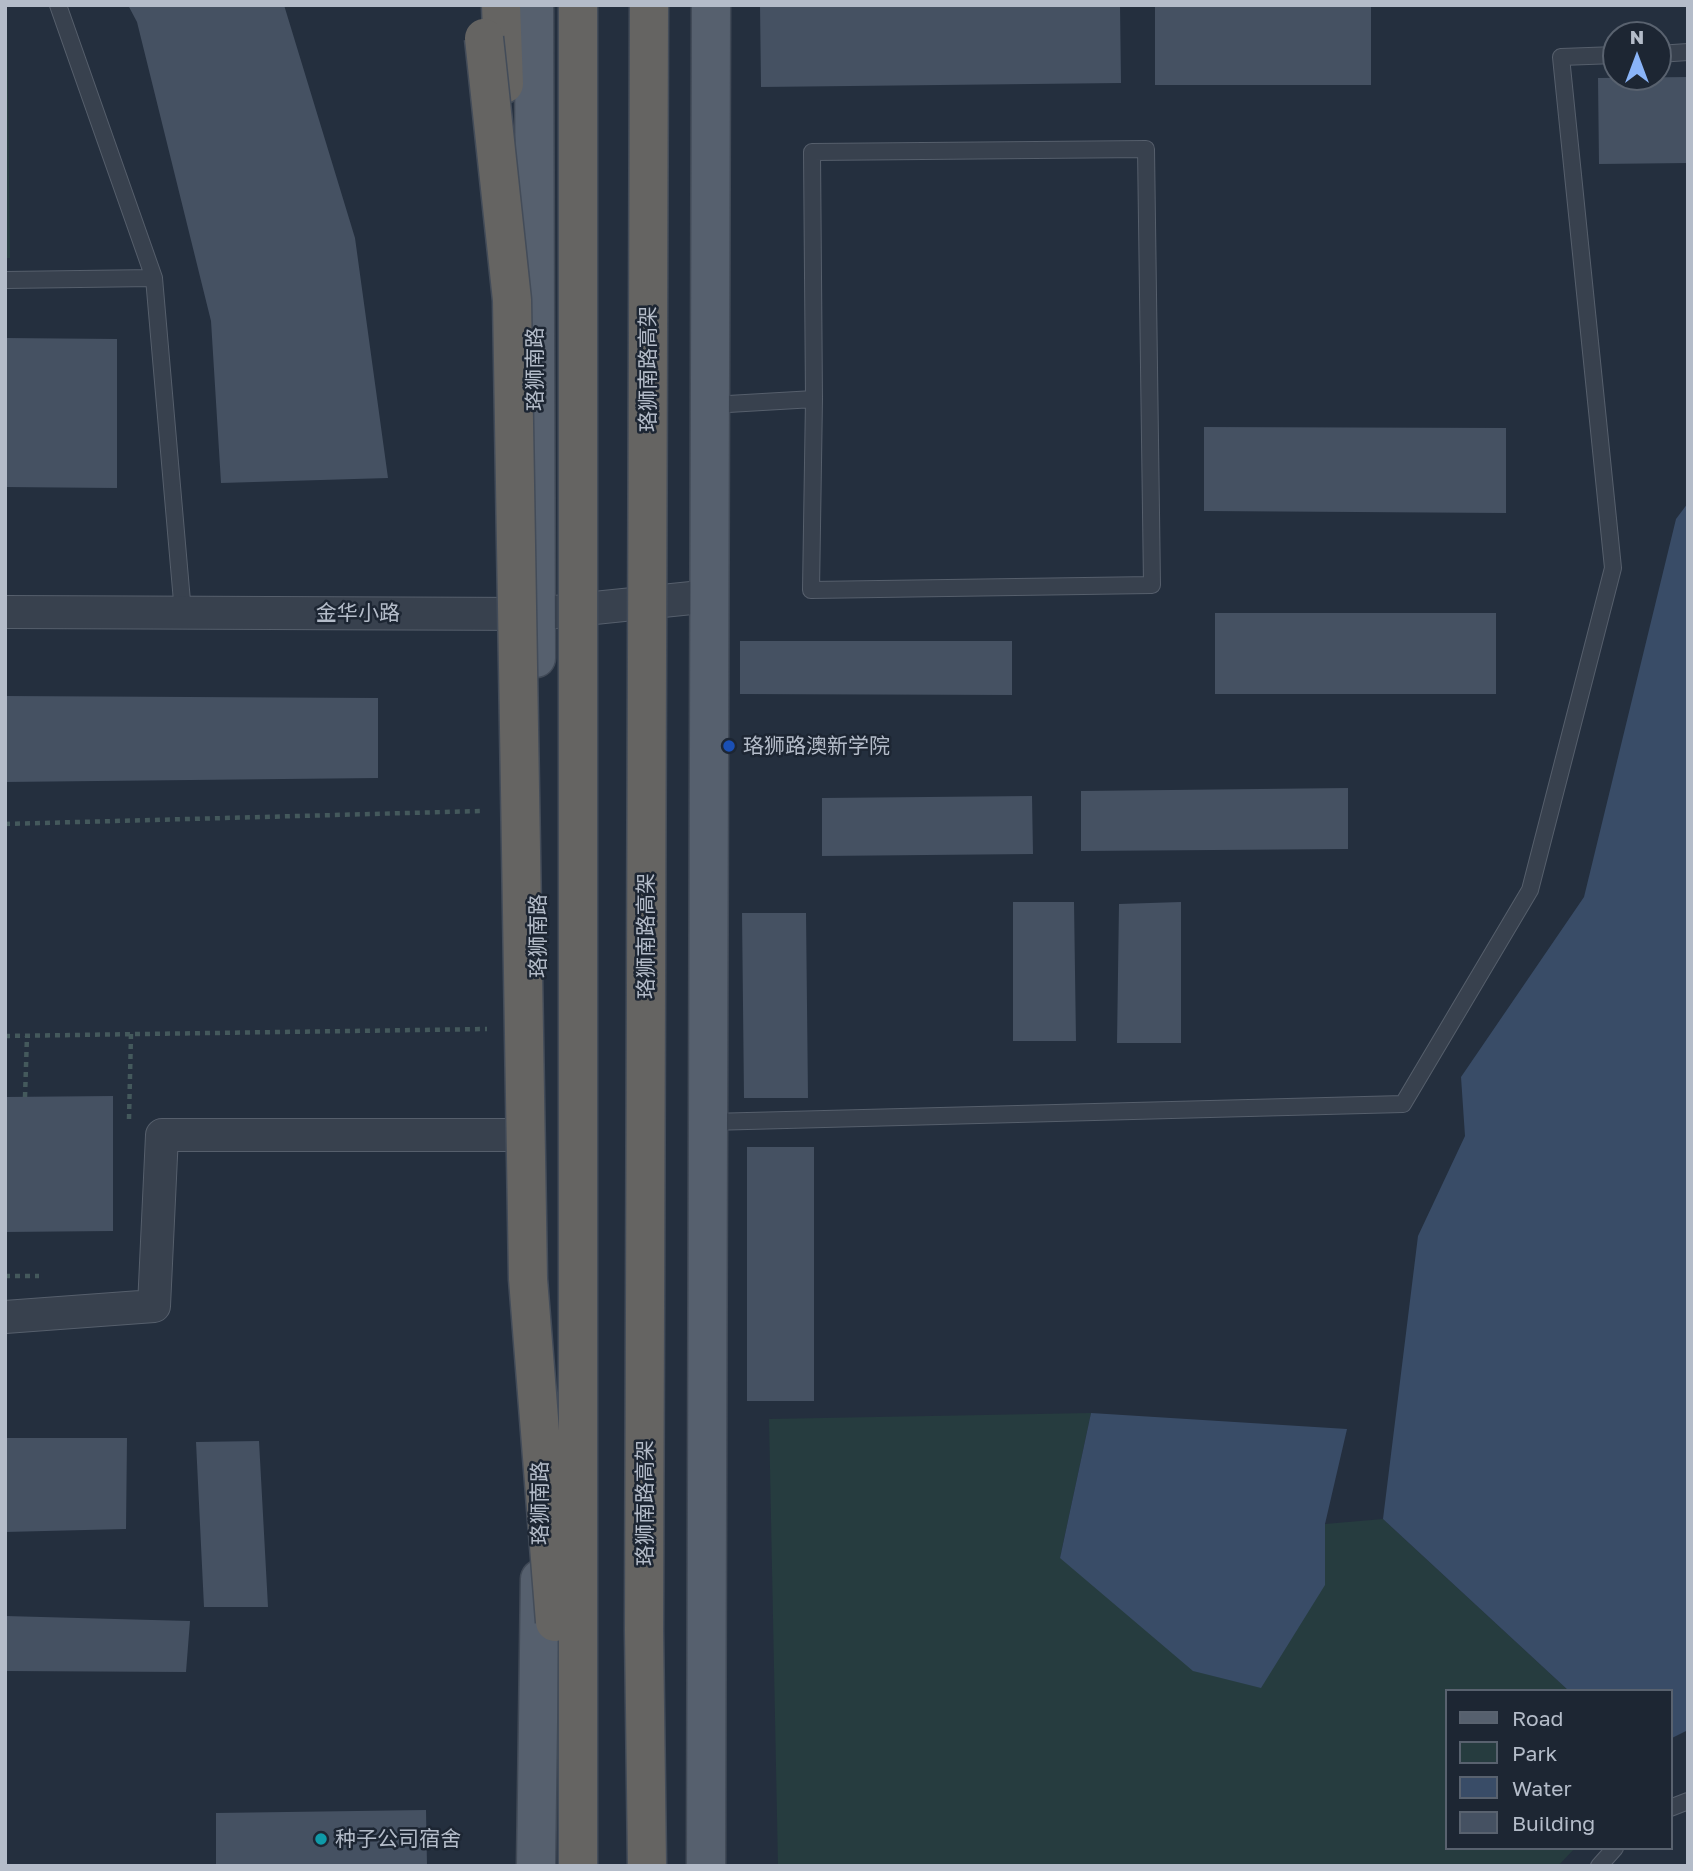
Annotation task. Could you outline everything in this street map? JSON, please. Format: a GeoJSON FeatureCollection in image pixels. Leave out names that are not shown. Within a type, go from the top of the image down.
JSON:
{"type":"FeatureCollection","features":[{"type":"Feature","properties":{"kind":"highway"},"geometry":{"type":"LineString","coordinates":[[475,5],[484,38],[512,300]]}},
{"type":"Feature","properties":{"kind":"highway"},"geometry":{"type":"LineString","coordinates":[[500,5],[512,300],[528,1279],[557,1644],[578,1862]]}},
{"type":"Feature","properties":{"kind":"highway"},"geometry":{"type":"LineString","coordinates":[[578,5],[578,1862]]}},
{"type":"Feature","properties":{"kind":"highway","name":"珞狮南路高架"},"geometry":{"type":"LineString","coordinates":[[647,1866],[644,1602],[649,5]]}},
{"type":"Feature","properties":{"kind":"main road","name":"珞狮南路"},"geometry":{"type":"LineString","coordinates":[[534,5],[540,1526],[536,1866]]}},
{"type":"Feature","properties":{"kind":"main road"},"geometry":{"type":"LineString","coordinates":[[706,1866],[711,5]]}},
{"type":"Feature","properties":{"kind":"street","name":"金华小路"},"geometry":{"type":"LineString","coordinates":[[5,612],[536,614],[711,596]]}},
{"type":"Feature","properties":{"kind":"street"},"geometry":{"type":"LineString","coordinates":[[5,1317],[154,1306],[162,1135],[525,1135]]}},
{"type":"Feature","properties":{"kind":"lane"},"geometry":{"type":"LineString","coordinates":[[58,5],[154,278],[183,612]]}},
{"type":"Feature","properties":{"kind":"lane"},"geometry":{"type":"LineString","coordinates":[[709,1122],[1403,1104],[1530,890],[1613,568],[1561,57],[1602,56]]}},
{"type":"Feature","properties":{"kind":"lane"},"geometry":{"type":"LineString","coordinates":[[1146,149],[1152,585],[811,590],[814,399],[812,152],[1146,149]]}},
{"type":"Feature","properties":{"kind":"lane"},"geometry":{"type":"LineString","coordinates":[[5,280],[154,278]]}},
{"type":"Feature","properties":{"kind":"lane"},"geometry":{"type":"LineString","coordinates":[[711,405],[814,399]]}},
{"type":"Feature","properties":{"kind":"lane"},"geometry":{"type":"LineString","coordinates":[[1599,1866],[1613,1850]]}},
{"type":"Feature","properties":{"kind":"path"},"geometry":{"type":"LineString","coordinates":[[5,824],[520,810]]}},
{"type":"Feature","properties":{"kind":"path"},"geometry":{"type":"LineString","coordinates":[[5,1036],[493,1029]]}},
{"type":"Feature","properties":{"kind":"path"},"geometry":{"type":"LineString","coordinates":[[129,1128],[131,1034]]}},
{"type":"Feature","properties":{"kind":"path"},"geometry":{"type":"LineString","coordinates":[[25,1097],[27,1036]]}},
{"type":"Feature","properties":{"kind":"path"},"geometry":{"type":"LineString","coordinates":[[5,1276],[46,1276]]}},
{"type":"Feature","properties":{"kind":"green space"},"geometry":{"type":"Polygon","coordinates":[[[7,13],[10,258],[5,258],[7,13]]]}},
{"type":"Feature","properties":{"kind":"green space"},"geometry":{"type":"Polygon","coordinates":[[[1091,1413],[1060,1558],[1325,1585],[1325,1524],[1383,1519],[1567,1689],[1444,1689],[1444,1850],[1573,1850],[1558,1866],[778,1866],[769,1419],[1091,1413]]]}},
{"type":"Feature","properties":{"kind":"water"},"geometry":{"type":"Polygon","coordinates":[[[1688,503],[1688,1730],[1672,1738],[1672,1689],[1567,1689],[1383,1519],[1418,1236],[1465,1136],[1461,1077],[1584,897],[1676,519],[1688,503]]]}},
{"type":"Feature","properties":{"kind":"water"},"geometry":{"type":"Polygon","coordinates":[[[1091,1413],[1347,1429],[1325,1524],[1325,1585],[1261,1688],[1193,1671],[1060,1558],[1091,1413]]]}},
{"type":"Feature","properties":{"kind":"building"},"geometry":{"type":"Polygon","coordinates":[[[128,5],[284,5],[355,238],[388,478],[221,483],[211,321],[137,22],[128,5]]]}},
{"type":"Feature","properties":{"kind":"building"},"geometry":{"type":"Polygon","coordinates":[[[760,5],[1120,5],[1121,83],[761,87],[760,5]]]}},
{"type":"Feature","properties":{"kind":"building"},"geometry":{"type":"Polygon","coordinates":[[[1155,5],[1371,5],[1371,85],[1155,85],[1155,5]]]}},
{"type":"Feature","properties":{"kind":"building"},"geometry":{"type":"Polygon","coordinates":[[[1672,77],[1688,77],[1688,163],[1599,164],[1598,78],[1602,78],[1602,91],[1672,91],[1672,77]]]}},
{"type":"Feature","properties":{"kind":"building"},"geometry":{"type":"Polygon","coordinates":[[[5,338],[117,339],[117,488],[5,487],[5,338]]]}},
{"type":"Feature","properties":{"kind":"building"},"geometry":{"type":"Polygon","coordinates":[[[1204,427],[1506,428],[1506,513],[1204,511],[1204,427]]]}},
{"type":"Feature","properties":{"kind":"building"},"geometry":{"type":"Polygon","coordinates":[[[1215,613],[1496,613],[1496,694],[1215,694],[1215,613]]]}},
{"type":"Feature","properties":{"kind":"building"},"geometry":{"type":"Polygon","coordinates":[[[740,641],[1012,641],[1012,695],[740,694],[740,641]]]}},
{"type":"Feature","properties":{"kind":"building"},"geometry":{"type":"Polygon","coordinates":[[[5,696],[378,698],[378,778],[5,782],[5,696]]]}},
{"type":"Feature","properties":{"kind":"building"},"geometry":{"type":"Polygon","coordinates":[[[1348,788],[1348,849],[1081,851],[1081,791],[1348,788]]]}},
{"type":"Feature","properties":{"kind":"building"},"geometry":{"type":"Polygon","coordinates":[[[1032,796],[1033,854],[822,856],[822,798],[1032,796]]]}},
{"type":"Feature","properties":{"kind":"building"},"geometry":{"type":"Polygon","coordinates":[[[1013,902],[1074,902],[1076,1041],[1013,1041],[1013,902]]]}},
{"type":"Feature","properties":{"kind":"building"},"geometry":{"type":"Polygon","coordinates":[[[1181,902],[1181,1043],[1117,1043],[1119,904],[1181,902]]]}},
{"type":"Feature","properties":{"kind":"building"},"geometry":{"type":"Polygon","coordinates":[[[742,913],[806,913],[808,1098],[744,1098],[742,913]]]}},
{"type":"Feature","properties":{"kind":"building"},"geometry":{"type":"Polygon","coordinates":[[[113,1096],[113,1231],[5,1232],[5,1097],[113,1096]]]}},
{"type":"Feature","properties":{"kind":"building"},"geometry":{"type":"Polygon","coordinates":[[[747,1147],[814,1147],[814,1401],[747,1401],[747,1147]]]}},
{"type":"Feature","properties":{"kind":"building"},"geometry":{"type":"Polygon","coordinates":[[[5,1438],[127,1438],[126,1529],[5,1532],[5,1438]]]}},
{"type":"Feature","properties":{"kind":"building"},"geometry":{"type":"Polygon","coordinates":[[[259,1441],[268,1607],[204,1607],[196,1442],[259,1441]]]}},
{"type":"Feature","properties":{"kind":"building"},"geometry":{"type":"Polygon","coordinates":[[[5,1616],[190,1621],[186,1672],[5,1671],[5,1616]]]}},
{"type":"Feature","properties":{"kind":"building","name":"种子公司宿舍"},"geometry":{"type":"Polygon","coordinates":[[[426,1810],[427,1866],[216,1866],[216,1813],[426,1810]]]}},
{"type":"Feature","properties":{"kind":"place","name":"珞狮路澳新学院"},"geometry":{"type":"Point","coordinates":[729,746]}},
{"type":"Feature","properties":{"kind":"place","name":"种子公司宿舍"},"geometry":{"type":"Point","coordinates":[321,1839]}}]}
